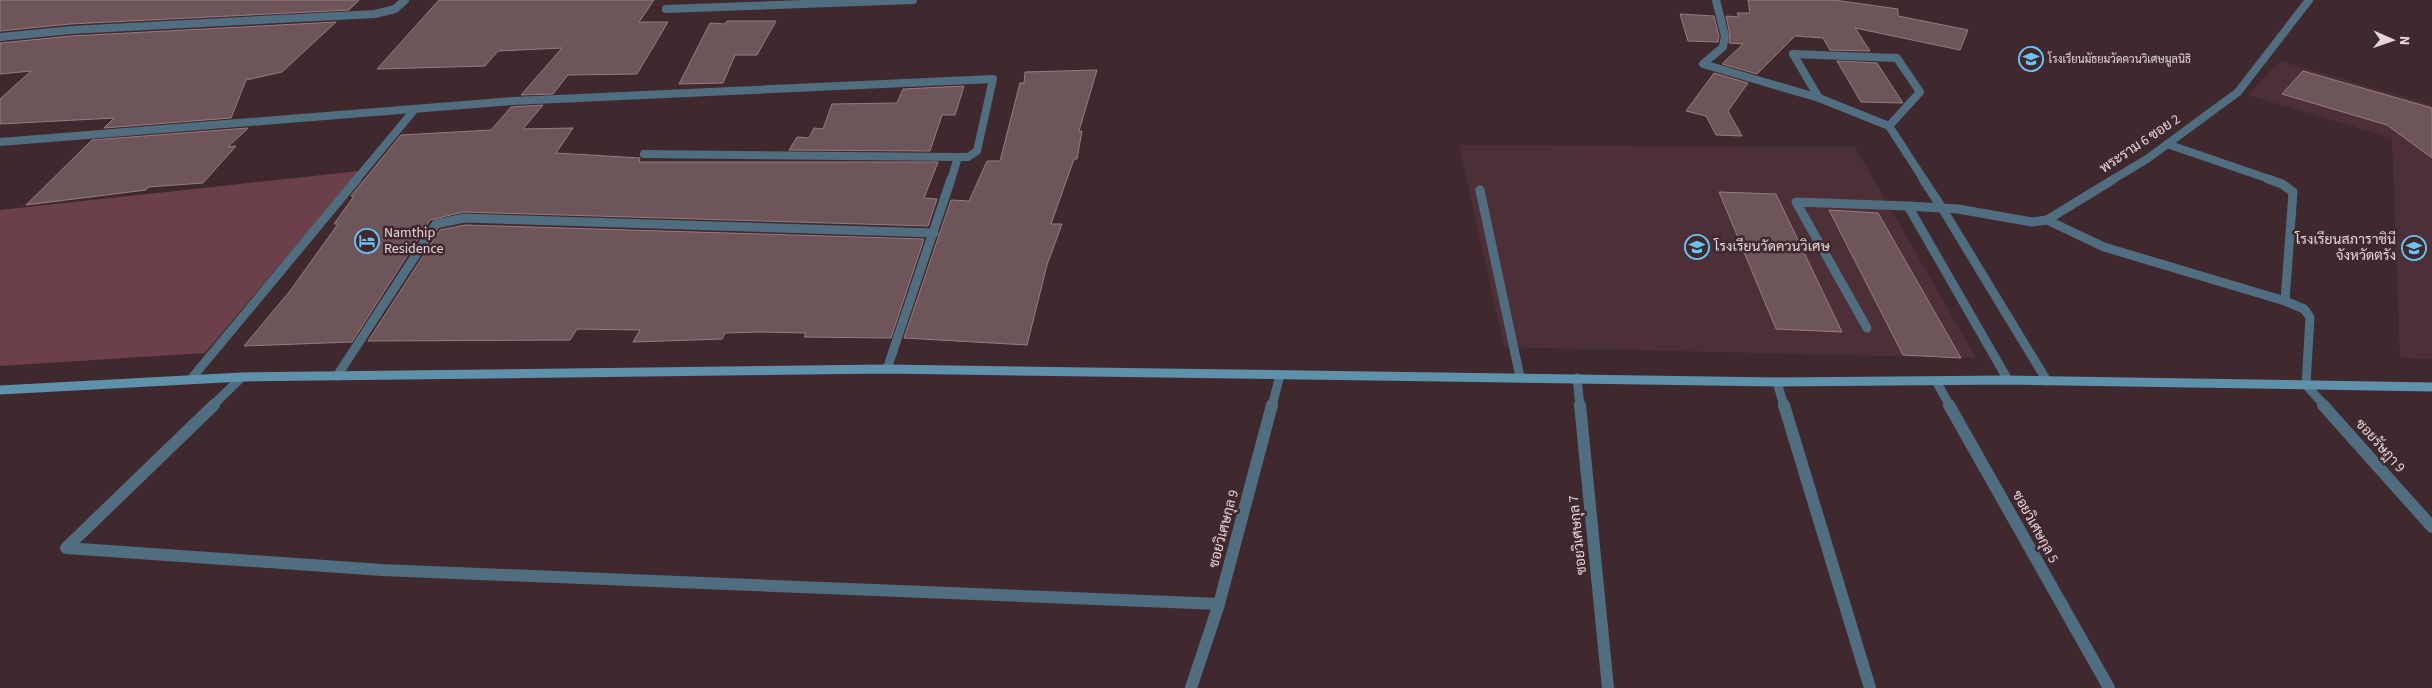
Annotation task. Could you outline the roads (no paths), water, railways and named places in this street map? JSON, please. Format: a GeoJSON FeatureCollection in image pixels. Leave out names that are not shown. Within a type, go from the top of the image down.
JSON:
{"type":"FeatureCollection","features":[{"type":"Feature","properties":{"kind":"street"},"geometry":{"type":"LineString","coordinates":[[0,37],[71,30],[375,14],[395,10],[405,0]]}},
{"type":"Feature","properties":{"kind":"street"},"geometry":{"type":"LineString","coordinates":[[672,0],[666,9],[913,0]]}},
{"type":"Feature","properties":{"kind":"street"},"geometry":{"type":"LineString","coordinates":[[1716,0],[1725,36],[1723,47],[1703,64],[1819,98],[1889,126],[1942,208],[2047,381]]}},
{"type":"Feature","properties":{"kind":"street","name":"พระราม 6 ซอย 2"},"geometry":{"type":"LineString","coordinates":[[2047,220],[2147,159],[2238,92],[2308,0]]}},
{"type":"Feature","properties":{"kind":"street"},"geometry":{"type":"LineString","coordinates":[[1819,98],[1793,54],[1897,58],[1920,92],[1889,126]]}},
{"type":"Feature","properties":{"kind":"street"},"geometry":{"type":"LineString","coordinates":[[0,142],[513,101],[993,79],[977,151],[968,157],[644,154]]}},
{"type":"Feature","properties":{"kind":"street"},"geometry":{"type":"LineString","coordinates":[[191,379],[415,109]]}},
{"type":"Feature","properties":{"kind":"street"},"geometry":{"type":"LineString","coordinates":[[2167,144],[2282,184],[2293,192],[2285,301]]}},
{"type":"Feature","properties":{"kind":"street"},"geometry":{"type":"LineString","coordinates":[[886,369],[934,233],[958,157]]}},
{"type":"Feature","properties":{"kind":"street"},"geometry":{"type":"LineString","coordinates":[[1480,190],[1520,377]]}},
{"type":"Feature","properties":{"kind":"street"},"geometry":{"type":"LineString","coordinates":[[1867,328],[1796,202],[1942,208],[2032,222],[2047,220],[2075,235],[2104,247],[2285,301],[2304,309],[2310,317],[2306,385]]}},
{"type":"Feature","properties":{"kind":"street"},"geometry":{"type":"LineString","coordinates":[[1908,206],[2008,380]]}},
{"type":"Feature","properties":{"kind":"street"},"geometry":{"type":"LineString","coordinates":[[337,376],[436,224],[448,220],[474,219],[934,233]]}},
{"type":"Feature","properties":{"kind":"street"},"geometry":{"type":"LineString","coordinates":[[0,390],[242,377],[886,369],[1777,382],[2008,380],[2432,387]]}},
{"type":"Feature","properties":{"kind":"street","name":"ซอยวิเศษกุล 9"},"geometry":{"type":"LineString","coordinates":[[1191,688],[1219,604],[1280,375]]}},
{"type":"Feature","properties":{"kind":"street"},"geometry":{"type":"LineString","coordinates":[[242,377],[66,548],[382,570],[1219,604]]}},
{"type":"Feature","properties":{"kind":"street","name":"ซอยวิเศษกุล 7"},"geometry":{"type":"LineString","coordinates":[[1577,378],[1608,688]]}},
{"type":"Feature","properties":{"kind":"street","name":"ซอยวิเศษกุล 5"},"geometry":{"type":"LineString","coordinates":[[1936,381],[2108,688]]}},
{"type":"Feature","properties":{"kind":"street"},"geometry":{"type":"LineString","coordinates":[[1777,382],[1870,688]]}},
{"type":"Feature","properties":{"kind":"street","name":"ซอยรัษฎา 9"},"geometry":{"type":"LineString","coordinates":[[2306,385],[2432,527]]}},
{"type":"Feature","properties":{"kind":"place","name":"โรงเรียนมัธยมวัดควนวิเศษมูลนิธิ"},"geometry":{"type":"Point","coordinates":[2031,59]}},
{"type":"Feature","properties":{"kind":"place","name":"Namthip Residence"},"geometry":{"type":"Point","coordinates":[367,241]}},
{"type":"Feature","properties":{"kind":"place","name":"โรงเรียนวัดควนวิเศษ"},"geometry":{"type":"Point","coordinates":[1697,247]}},
{"type":"Feature","properties":{"kind":"place","name":"โรงเรียนสภาราชินี จังหวัดตรัง"},"geometry":{"type":"Point","coordinates":[2414,248]}}]}
